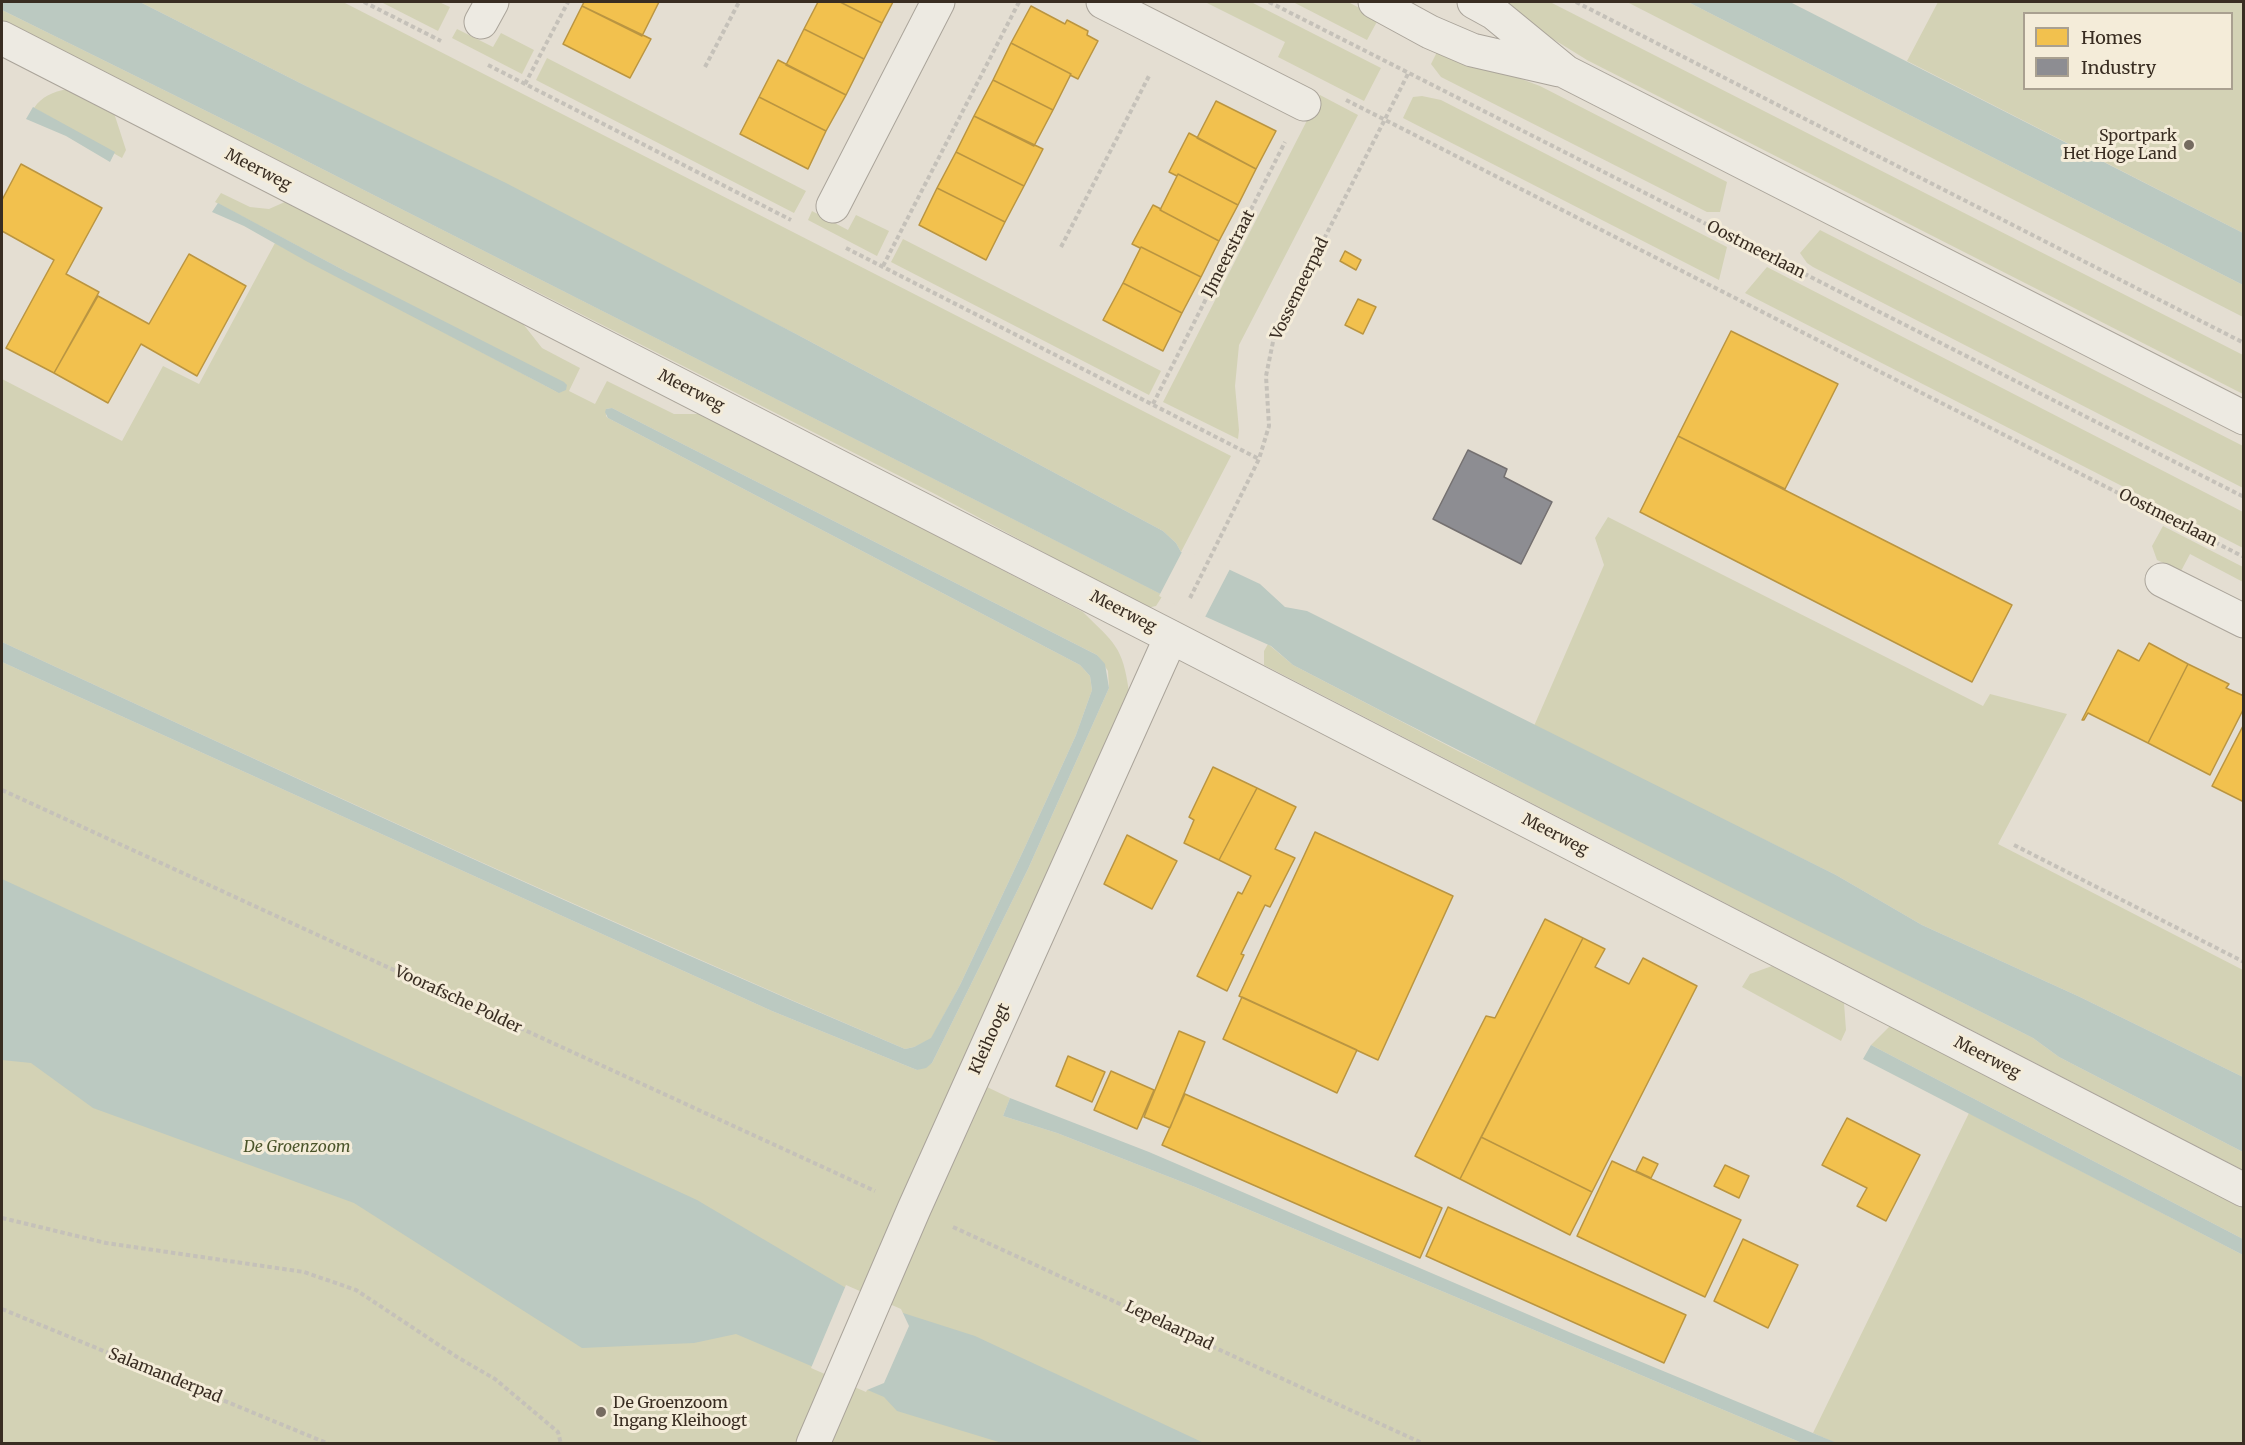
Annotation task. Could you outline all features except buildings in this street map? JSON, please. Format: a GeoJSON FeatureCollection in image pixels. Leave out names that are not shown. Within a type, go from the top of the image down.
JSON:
{"type":"FeatureCollection","features":[{"type":"Feature","properties":{"kind":"street"},"geometry":{"type":"LineString","coordinates":[[834,206],[938,2]]}},
{"type":"Feature","properties":{"kind":"street"},"geometry":{"type":"LineString","coordinates":[[1103,2],[1304,104]]}},
{"type":"Feature","properties":{"kind":"street"},"geometry":{"type":"LineString","coordinates":[[1375,2],[1430,32],[1472,50],[1566,72]]}},
{"type":"Feature","properties":{"kind":"street"},"geometry":{"type":"LineString","coordinates":[[1474,2],[1494,13],[1566,72],[2244,418]]}},
{"type":"Feature","properties":{"kind":"street","name":"Meerweg"},"geometry":{"type":"LineString","coordinates":[[2,38],[2244,1190]]}},
{"type":"Feature","properties":{"kind":"street"},"geometry":{"type":"LineString","coordinates":[[2162,580],[2244,621]]}},
{"type":"Feature","properties":{"kind":"street","name":"Kleihoogt"},"geometry":{"type":"LineString","coordinates":[[818,1433],[914,1209],[1171,637]]}},
{"type":"Feature","properties":{"kind":"path"},"geometry":{"type":"LineString","coordinates":[[525,84],[568,2]]}},
{"type":"Feature","properties":{"kind":"path"},"geometry":{"type":"LineString","coordinates":[[705,67],[739,2]]}},
{"type":"Feature","properties":{"kind":"path"},"geometry":{"type":"LineString","coordinates":[[883,266],[1019,2]]}},
{"type":"Feature","properties":{"kind":"path","name":"Oostmeerlaan"},"geometry":{"type":"LineString","coordinates":[[1269,2],[2244,497]]}},
{"type":"Feature","properties":{"kind":"path"},"geometry":{"type":"LineString","coordinates":[[1576,2],[2244,343]]}},
{"type":"Feature","properties":{"kind":"path","name":"Vossemeerpad"},"geometry":{"type":"LineString","coordinates":[[1189,599],[1259,459],[1269,426],[1266,376],[1274,337],[1430,32]]}},
{"type":"Feature","properties":{"kind":"path"},"geometry":{"type":"LineString","coordinates":[[1061,247],[1170,36]]}},
{"type":"Feature","properties":{"kind":"path","name":"IJmeerstraat"},"geometry":{"type":"LineString","coordinates":[[1153,404],[1314,84],[1386,120]]}},
{"type":"Feature","properties":{"kind":"path","name":"Oostmeerlaan"},"geometry":{"type":"LineString","coordinates":[[1386,120],[2244,557]]}},
{"type":"Feature","properties":{"kind":"path","name":"Voorafsche Polder"},"geometry":{"type":"LineString","coordinates":[[2,790],[914,1209]]}},
{"type":"Feature","properties":{"kind":"path"},"geometry":{"type":"LineString","coordinates":[[2014,845],[2244,962]]}},
{"type":"Feature","properties":{"kind":"path","name":"Lepelaarpad"},"geometry":{"type":"LineString","coordinates":[[914,1209],[1424,1443]]}},
{"type":"Feature","properties":{"kind":"path"},"geometry":{"type":"LineString","coordinates":[[2,1218],[106,1243],[304,1272],[356,1290],[457,1357],[495,1379],[558,1432],[561,1443]]}},
{"type":"Feature","properties":{"kind":"path","name":"Salamanderpad"},"geometry":{"type":"LineString","coordinates":[[2,1309],[329,1443]]}},
{"type":"Feature","properties":{"kind":"green space"},"geometry":{"type":"Polygon","coordinates":[[[140,2],[343,2],[1231,456],[1181,552],[1176,543],[1163,531],[798,335],[140,2]]]}},
{"type":"Feature","properties":{"kind":"green space"},"geometry":{"type":"Polygon","coordinates":[[[381,2],[439,2],[450,7],[438,31],[381,2]]]}},
{"type":"Feature","properties":{"kind":"green space"},"geometry":{"type":"Polygon","coordinates":[[[1205,2],[1251,2],[1381,68],[1364,101],[1278,57],[1285,42],[1205,2]]]}},
{"type":"Feature","properties":{"kind":"green space"},"geometry":{"type":"Polygon","coordinates":[[[1293,2],[1348,2],[1379,18],[1367,40],[1293,2]]]}},
{"type":"Feature","properties":{"kind":"green space"},"geometry":{"type":"Polygon","coordinates":[[[1501,2],[1550,2],[2243,355],[2243,394],[1587,60],[1540,31],[1501,2]]]}},
{"type":"Feature","properties":{"kind":"green space"},"geometry":{"type":"Polygon","coordinates":[[[1627,2],[1688,2],[2243,285],[2243,317],[1627,2]]]}},
{"type":"Feature","properties":{"kind":"green space","name":"Sportpark Het Hoge Land"},"geometry":{"type":"Polygon","coordinates":[[[1938,2],[2243,2],[2243,233],[1907,61],[1938,2]]]}},
{"type":"Feature","properties":{"kind":"green space"},"geometry":{"type":"Polygon","coordinates":[[[2,10],[275,145],[1163,595],[1156,606],[1147,608],[933,493],[2,20],[2,10]]]}},
{"type":"Feature","properties":{"kind":"green space"},"geometry":{"type":"Polygon","coordinates":[[[457,29],[493,47],[501,33],[534,50],[522,74],[452,38],[457,29]]]}},
{"type":"Feature","properties":{"kind":"green space"},"geometry":{"type":"Polygon","coordinates":[[[1439,48],[1540,86],[1727,182],[1720,212],[1707,212],[1441,77],[1431,64],[1439,48]]]}},
{"type":"Feature","properties":{"kind":"green space"},"geometry":{"type":"Polygon","coordinates":[[[547,58],[806,191],[794,213],[536,80],[547,58]]]}},
{"type":"Feature","properties":{"kind":"green space"},"geometry":{"type":"Polygon","coordinates":[[[67,89],[114,113],[126,150],[122,158],[34,108],[48,95],[67,89]]]}},
{"type":"Feature","properties":{"kind":"green space"},"geometry":{"type":"Polygon","coordinates":[[[1320,95],[1358,115],[1239,345],[1235,386],[1238,439],[1163,402],[1320,95]]]}},
{"type":"Feature","properties":{"kind":"green space"},"geometry":{"type":"Polygon","coordinates":[[[1422,96],[1441,100],[1727,247],[1719,280],[1403,118],[1413,97],[1422,96]]]}},
{"type":"Feature","properties":{"kind":"green space","name":"De Groenzoom"},"geometry":{"type":"Polygon","coordinates":[[[221,193],[250,207],[269,209],[287,201],[520,320],[542,348],[580,368],[569,391],[595,404],[607,381],[674,414],[702,414],[1083,612],[1110,639],[1124,664],[1129,692],[942,1107],[973,1120],[987,1087],[1010,1098],[1003,1116],[1057,1133],[1195,1187],[1802,1443],[2,1443],[2,662],[772,1011],[917,1070],[932,1063],[1028,869],[1109,688],[1108,671],[1097,655],[612,408],[606,409],[608,418],[1080,665],[1090,676],[1092,690],[1076,735],[960,985],[931,1039],[905,1049],[452,849],[2,642],[2,379],[122,441],[163,366],[199,384],[275,243],[559,393],[347,272],[215,202],[221,193]]]}},
{"type":"Feature","properties":{"kind":"green space"},"geometry":{"type":"Polygon","coordinates":[[[812,211],[848,230],[856,215],[889,231],[877,256],[808,220],[812,211]]]}},
{"type":"Feature","properties":{"kind":"green space"},"geometry":{"type":"Polygon","coordinates":[[[1820,230],[2243,446],[2243,488],[1813,267],[1800,253],[1820,230]]]}},
{"type":"Feature","properties":{"kind":"green space"},"geometry":{"type":"Polygon","coordinates":[[[903,239],[1161,371],[1149,395],[891,262],[903,239]]]}},
{"type":"Feature","properties":{"kind":"green space"},"geometry":{"type":"Polygon","coordinates":[[[1767,267],[2243,512],[2243,548],[1745,293],[1767,267]]]}},
{"type":"Feature","properties":{"kind":"green space"},"geometry":{"type":"Polygon","coordinates":[[[1608,517],[1983,706],[1990,694],[2067,714],[1998,844],[2243,970],[2243,1077],[2080,997],[1922,925],[1836,875],[1534,726],[1604,565],[1595,538],[1608,517]]]}},
{"type":"Feature","properties":{"kind":"green space"},"geometry":{"type":"Polygon","coordinates":[[[2163,526],[2243,567],[2243,582],[2190,554],[2181,571],[2157,560],[2152,546],[2163,526]]]}},
{"type":"Feature","properties":{"kind":"green space"},"geometry":{"type":"Polygon","coordinates":[[[1268,644],[1293,665],[1458,751],[2033,1038],[2059,1057],[2243,1152],[2243,1170],[1264,665],[1264,651],[1268,644]]]}},
{"type":"Feature","properties":{"kind":"green space"},"geometry":{"type":"Polygon","coordinates":[[[1772,966],[1844,1003],[1846,1030],[1841,1041],[1742,987],[1750,974],[1772,966]]]}},
{"type":"Feature","properties":{"kind":"green space"},"geometry":{"type":"Polygon","coordinates":[[[1890,1026],[2243,1207],[2243,1239],[1871,1045],[1890,1026]]]}},
{"type":"Feature","properties":{"kind":"green space"},"geometry":{"type":"Polygon","coordinates":[[[1969,1113],[2243,1255],[2243,1443],[1838,1444],[1813,1433],[1969,1113]]]}},
{"type":"Feature","properties":{"kind":"shaded area"},"geometry":{"type":"Polygon","coordinates":[[[2,2],[140,2],[506,183],[798,335],[1163,531],[1176,543],[1181,552],[1226,568],[1260,584],[1285,607],[1307,611],[1836,875],[1922,925],[2080,997],[2243,1077],[2243,1152],[2059,1057],[2033,1038],[1385,713],[1293,665],[1271,646],[1204,616],[275,145],[2,10],[2,2]]]}},
{"type":"Feature","properties":{"kind":"shaded area"},"geometry":{"type":"Polygon","coordinates":[[[1688,2],[1790,2],[2243,233],[2243,285],[1688,2]]]}},
{"type":"Feature","properties":{"kind":"shaded area"},"geometry":{"type":"Polygon","coordinates":[[[33,107],[115,152],[110,162],[66,136],[26,119],[33,107]]]}},
{"type":"Feature","properties":{"kind":"shaded area"},"geometry":{"type":"Polygon","coordinates":[[[218,203],[347,272],[564,382],[567,385],[566,390],[559,393],[306,261],[244,226],[212,212],[218,203]]]}},
{"type":"Feature","properties":{"kind":"shaded area"},"geometry":{"type":"Polygon","coordinates":[[[612,408],[1097,655],[1105,664],[1109,688],[1028,869],[932,1063],[926,1068],[917,1070],[772,1011],[2,662],[2,642],[678,951],[905,1049],[914,1047],[931,1038],[960,985],[1076,735],[1092,690],[1090,676],[1080,665],[608,418],[606,409],[612,408]]]}},
{"type":"Feature","properties":{"kind":"shaded area"},"geometry":{"type":"Polygon","coordinates":[[[2,879],[697,1200],[846,1288],[900,1312],[975,1336],[1204,1443],[1002,1443],[897,1411],[884,1397],[736,1334],[694,1343],[582,1348],[354,1203],[93,1108],[31,1063],[2,1060],[2,879]]]}},
{"type":"Feature","properties":{"kind":"shaded area"},"geometry":{"type":"Polygon","coordinates":[[[1871,1045],[2243,1239],[2243,1255],[1863,1059],[1871,1045]]]}},
{"type":"Feature","properties":{"kind":"shaded area"},"geometry":{"type":"Polygon","coordinates":[[[1010,1098],[1149,1152],[1569,1332],[1837,1443],[1802,1443],[1195,1187],[1057,1133],[1003,1116],[1010,1098]]]}},
{"type":"Feature","properties":{"kind":"pier"},"geometry":{"type":"Polygon","coordinates":[[[1183,550],[1231,567],[1204,619],[1159,596],[1183,550]]]}},
{"type":"Feature","properties":{"kind":"pier"},"geometry":{"type":"Polygon","coordinates":[[[846,1285],[901,1309],[909,1326],[884,1383],[866,1392],[811,1368],[846,1285]]]}},
{"type":"Feature","properties":{"kind":"place","name":"Sportpark Het Hoge Land"},"geometry":{"type":"Point","coordinates":[2189,145]}},
{"type":"Feature","properties":{"kind":"place","name":"De Groenzoom Ingang Kleihoogt"},"geometry":{"type":"Point","coordinates":[601,1412]}}]}
